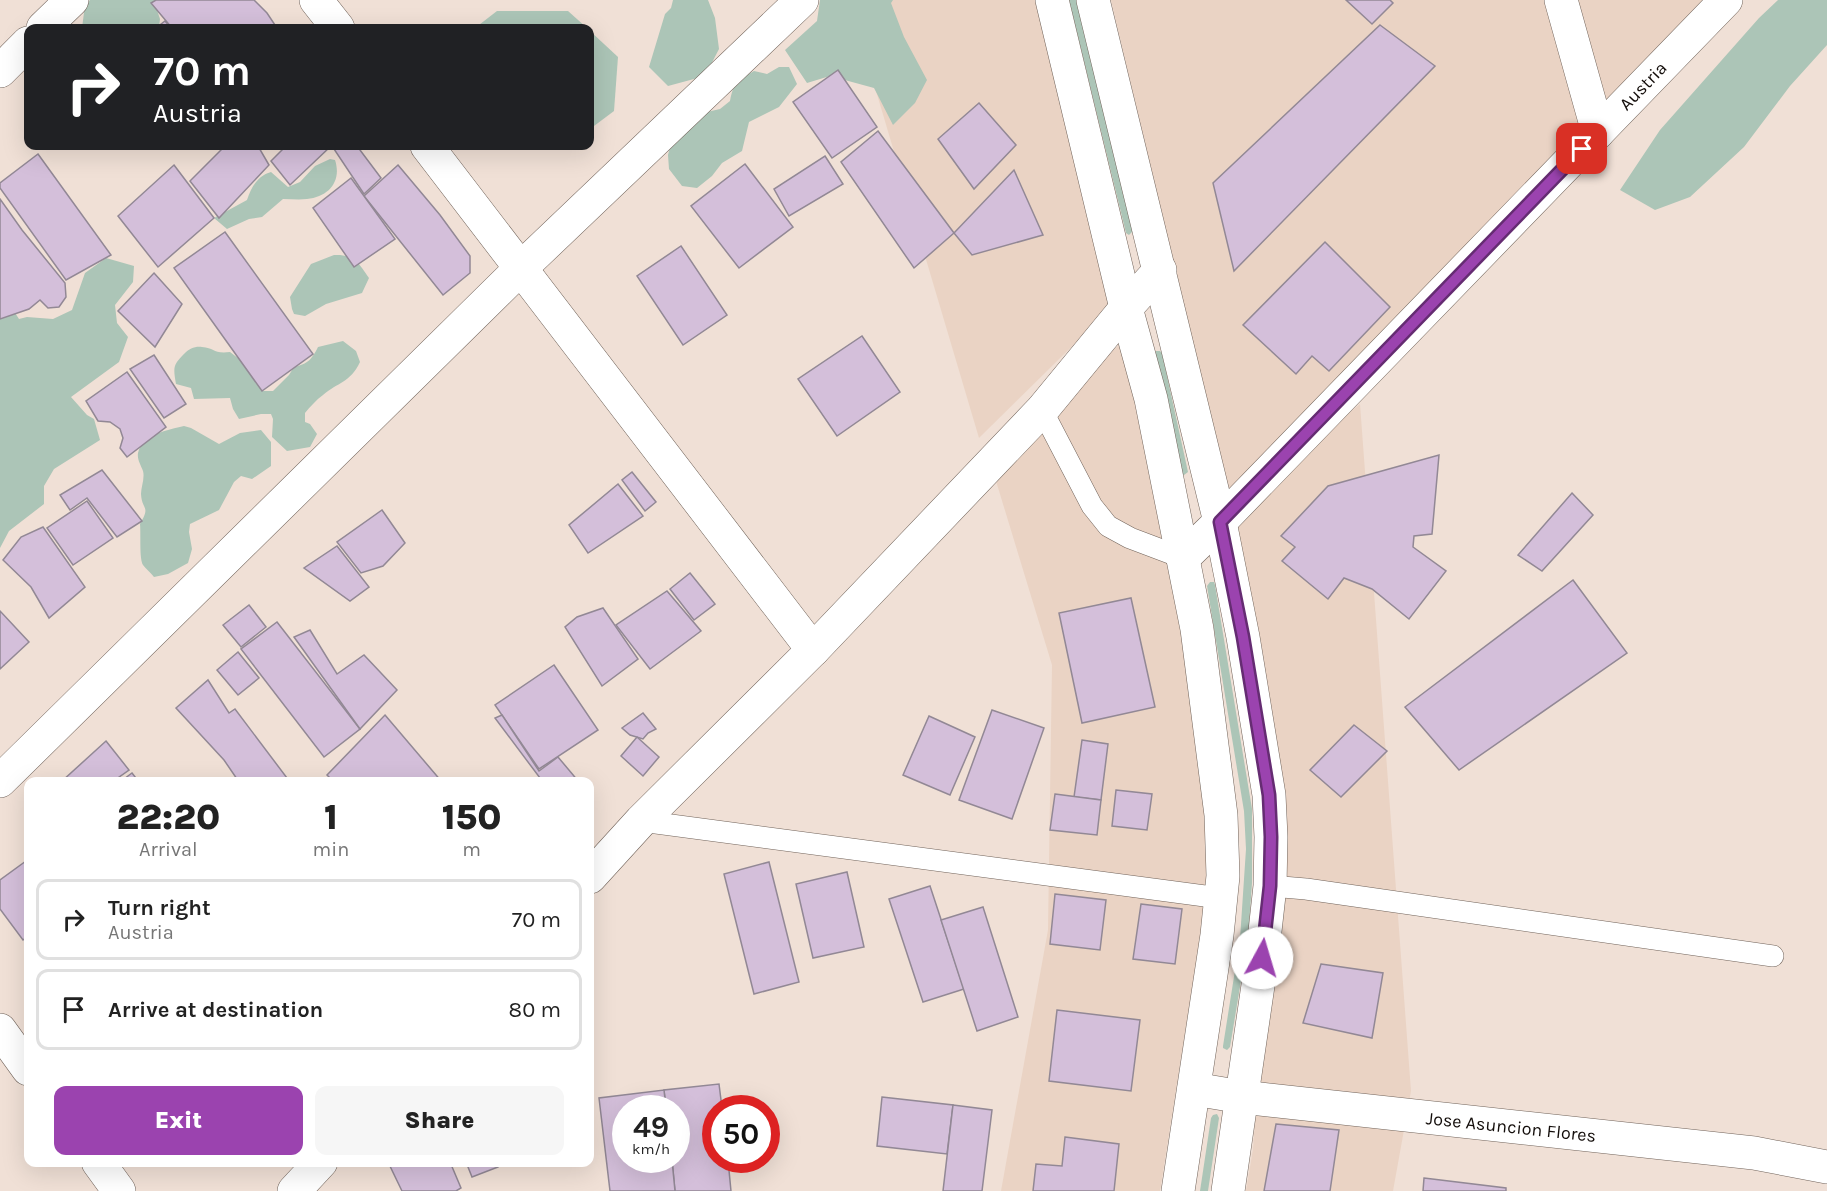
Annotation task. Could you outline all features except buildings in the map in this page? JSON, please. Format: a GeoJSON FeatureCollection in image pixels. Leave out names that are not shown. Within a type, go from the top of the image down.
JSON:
{"type":"FeatureCollection","features":[{"type":"Feature","properties":{"kind":"street"},"geometry":{"type":"LineString","coordinates":[[47,24],[72,0]]}},
{"type":"Feature","properties":{"kind":"street"},"geometry":{"type":"LineString","coordinates":[[316,0],[335,24]]}},
{"type":"Feature","properties":{"kind":"street"},"geometry":{"type":"LineString","coordinates":[[0,781],[520,269],[802,0]]}},
{"type":"Feature","properties":{"kind":"street"},"geometry":{"type":"LineString","coordinates":[[1052,0],[1126,308],[1151,399],[1197,629],[1221,815],[1223,876],[1217,935],[1178,1191]]}},
{"type":"Feature","properties":{"kind":"street"},"geometry":{"type":"LineString","coordinates":[[1094,0],[1220,522],[1243,637],[1269,795],[1270,886],[1262,958],[1228,1191]]}},
{"type":"Feature","properties":{"kind":"street"},"geometry":{"type":"LineString","coordinates":[[1561,0],[1598,132]]}},
{"type":"Feature","properties":{"kind":"street","name":"Austria"},"geometry":{"type":"LineString","coordinates":[[1183,558],[1726,0]]}},
{"type":"Feature","properties":{"kind":"street"},"geometry":{"type":"LineString","coordinates":[[0,71],[24,47]]}},
{"type":"Feature","properties":{"kind":"street"},"geometry":{"type":"LineString","coordinates":[[430,150],[813,650]]}},
{"type":"Feature","properties":{"kind":"street"},"geometry":{"type":"LineString","coordinates":[[594,873],[641,821],[813,650],[1042,410],[1160,270]]}},
{"type":"Feature","properties":{"kind":"street"},"geometry":{"type":"LineString","coordinates":[[0,1030],[24,1063]]}},
{"type":"Feature","properties":{"kind":"street","name":"Jose Asuncion Flores"},"geometry":{"type":"LineString","coordinates":[[1194,1089],[1242,1097],[1754,1153],[1827,1167]]}},
{"type":"Feature","properties":{"kind":"street"},"geometry":{"type":"LineString","coordinates":[[102,1167],[119,1191]]}},
{"type":"Feature","properties":{"kind":"street"},"geometry":{"type":"LineString","coordinates":[[294,1191],[316,1167]]}},
{"type":"Feature","properties":{"kind":"lane"},"geometry":{"type":"LineString","coordinates":[[1042,410],[1092,506],[1108,526],[1130,538],[1183,558]]}},
{"type":"Feature","properties":{"kind":"lane"},"geometry":{"type":"LineString","coordinates":[[641,821],[1220,898]]}},
{"type":"Feature","properties":{"kind":"lane"},"geometry":{"type":"LineString","coordinates":[[1270,886],[1306,889],[1773,956]]}},
{"type":"Feature","properties":{"kind":"shaded area"},"geometry":{"type":"Polygon","coordinates":[[[849,0],[1039,0],[1118,301],[979,438],[849,0]]]}},
{"type":"Feature","properties":{"kind":"shaded area"},"geometry":{"type":"Polygon","coordinates":[[[1111,0],[1717,0],[1238,504],[1360,404],[1411,1091],[1393,1191],[1246,1191],[1253,1149],[1279,768],[1232,509],[1111,0]]]}},
{"type":"Feature","properties":{"kind":"shaded area"},"geometry":{"type":"Polygon","coordinates":[[[1126,339],[1185,614],[1211,868],[1160,1191],[1001,1191],[1048,930],[1052,665],[989,458],[1126,339]]]}},
{"type":"Feature","properties":{"kind":"green space"},"geometry":{"type":"Polygon","coordinates":[[[90,0],[156,0],[159,24],[83,24],[85,5],[90,0]]]}},
{"type":"Feature","properties":{"kind":"green space"},"geometry":{"type":"Polygon","coordinates":[[[673,0],[708,0],[715,18],[719,49],[705,76],[668,86],[649,67],[665,14],[671,8],[673,0]]]}},
{"type":"Feature","properties":{"kind":"green space"},"geometry":{"type":"Polygon","coordinates":[[[820,0],[893,0],[891,3],[904,37],[927,80],[915,103],[893,125],[874,88],[830,76],[807,83],[785,50],[817,21],[820,0]]]}},
{"type":"Feature","properties":{"kind":"green space"},"geometry":{"type":"Polygon","coordinates":[[[1069,0],[1077,0],[1133,231],[1129,235],[1126,233],[1069,0]]]}},
{"type":"Feature","properties":{"kind":"green space"},"geometry":{"type":"Polygon","coordinates":[[[1778,0],[1827,0],[1827,45],[1790,86],[1744,147],[1690,197],[1655,210],[1620,190],[1660,130],[1759,18],[1778,0]]]}},
{"type":"Feature","properties":{"kind":"green space"},"geometry":{"type":"Polygon","coordinates":[[[497,11],[568,11],[583,24],[480,24],[497,11]]]}},
{"type":"Feature","properties":{"kind":"green space"},"geometry":{"type":"Polygon","coordinates":[[[594,35],[618,57],[614,111],[594,126],[594,35]]]}},
{"type":"Feature","properties":{"kind":"green space"},"geometry":{"type":"Polygon","coordinates":[[[779,67],[789,67],[797,84],[779,107],[749,122],[742,151],[722,163],[712,176],[697,188],[682,186],[669,169],[668,155],[671,143],[707,112],[720,109],[730,101],[733,89],[740,80],[754,71],[767,74],[779,67]]]}},
{"type":"Feature","properties":{"kind":"green space"},"geometry":{"type":"Polygon","coordinates":[[[330,159],[335,160],[337,175],[332,187],[322,195],[307,199],[283,199],[262,217],[249,219],[227,229],[214,218],[247,200],[255,183],[262,176],[271,172],[288,187],[300,182],[315,166],[330,159]]]}},
{"type":"Feature","properties":{"kind":"green space"},"geometry":{"type":"Polygon","coordinates":[[[334,255],[351,258],[362,268],[369,278],[362,293],[326,304],[305,316],[294,314],[290,297],[311,264],[334,255]]]}},
{"type":"Feature","properties":{"kind":"green space"},"geometry":{"type":"Polygon","coordinates":[[[106,258],[134,266],[133,282],[115,305],[117,323],[128,337],[119,362],[71,397],[87,415],[94,419],[100,440],[54,469],[44,486],[44,504],[9,531],[0,548],[0,303],[8,302],[19,319],[27,317],[53,319],[72,310],[85,273],[106,258]]]}},
{"type":"Feature","properties":{"kind":"green space"},"geometry":{"type":"Polygon","coordinates":[[[343,341],[356,351],[360,362],[348,378],[320,397],[305,413],[305,422],[310,424],[317,434],[310,447],[287,451],[272,437],[271,414],[239,419],[230,398],[194,399],[191,388],[176,384],[174,370],[176,364],[188,350],[195,347],[230,352],[252,369],[254,380],[262,391],[273,391],[294,367],[309,360],[318,347],[343,341]]]}},
{"type":"Feature","properties":{"kind":"green space"},"geometry":{"type":"Polygon","coordinates":[[[1156,351],[1162,353],[1188,472],[1184,475],[1182,474],[1156,351]]]}},
{"type":"Feature","properties":{"kind":"green space"},"geometry":{"type":"Polygon","coordinates":[[[184,426],[219,444],[240,433],[261,430],[271,442],[271,466],[252,479],[241,476],[234,482],[219,510],[190,524],[192,549],[188,563],[168,574],[154,577],[143,565],[141,557],[140,524],[145,511],[141,494],[143,471],[138,453],[145,441],[151,437],[184,426]]]}},
{"type":"Feature","properties":{"kind":"green space"},"geometry":{"type":"Polygon","coordinates":[[[1210,582],[1214,582],[1215,585],[1252,809],[1252,883],[1248,939],[1230,1047],[1227,1050],[1223,1046],[1240,939],[1246,849],[1244,811],[1207,586],[1210,582]]]}},
{"type":"Feature","properties":{"kind":"green space"},"geometry":{"type":"Polygon","coordinates":[[[1217,1114],[1219,1118],[1208,1191],[1200,1191],[1211,1118],[1217,1114]]]}},
{"type":"Feature","properties":{"kind":"route"},"geometry":{"type":"LineString","coordinates":[[1262,958],[1270,886],[1269,795],[1243,637],[1220,522],[1582,149]]}}]}
